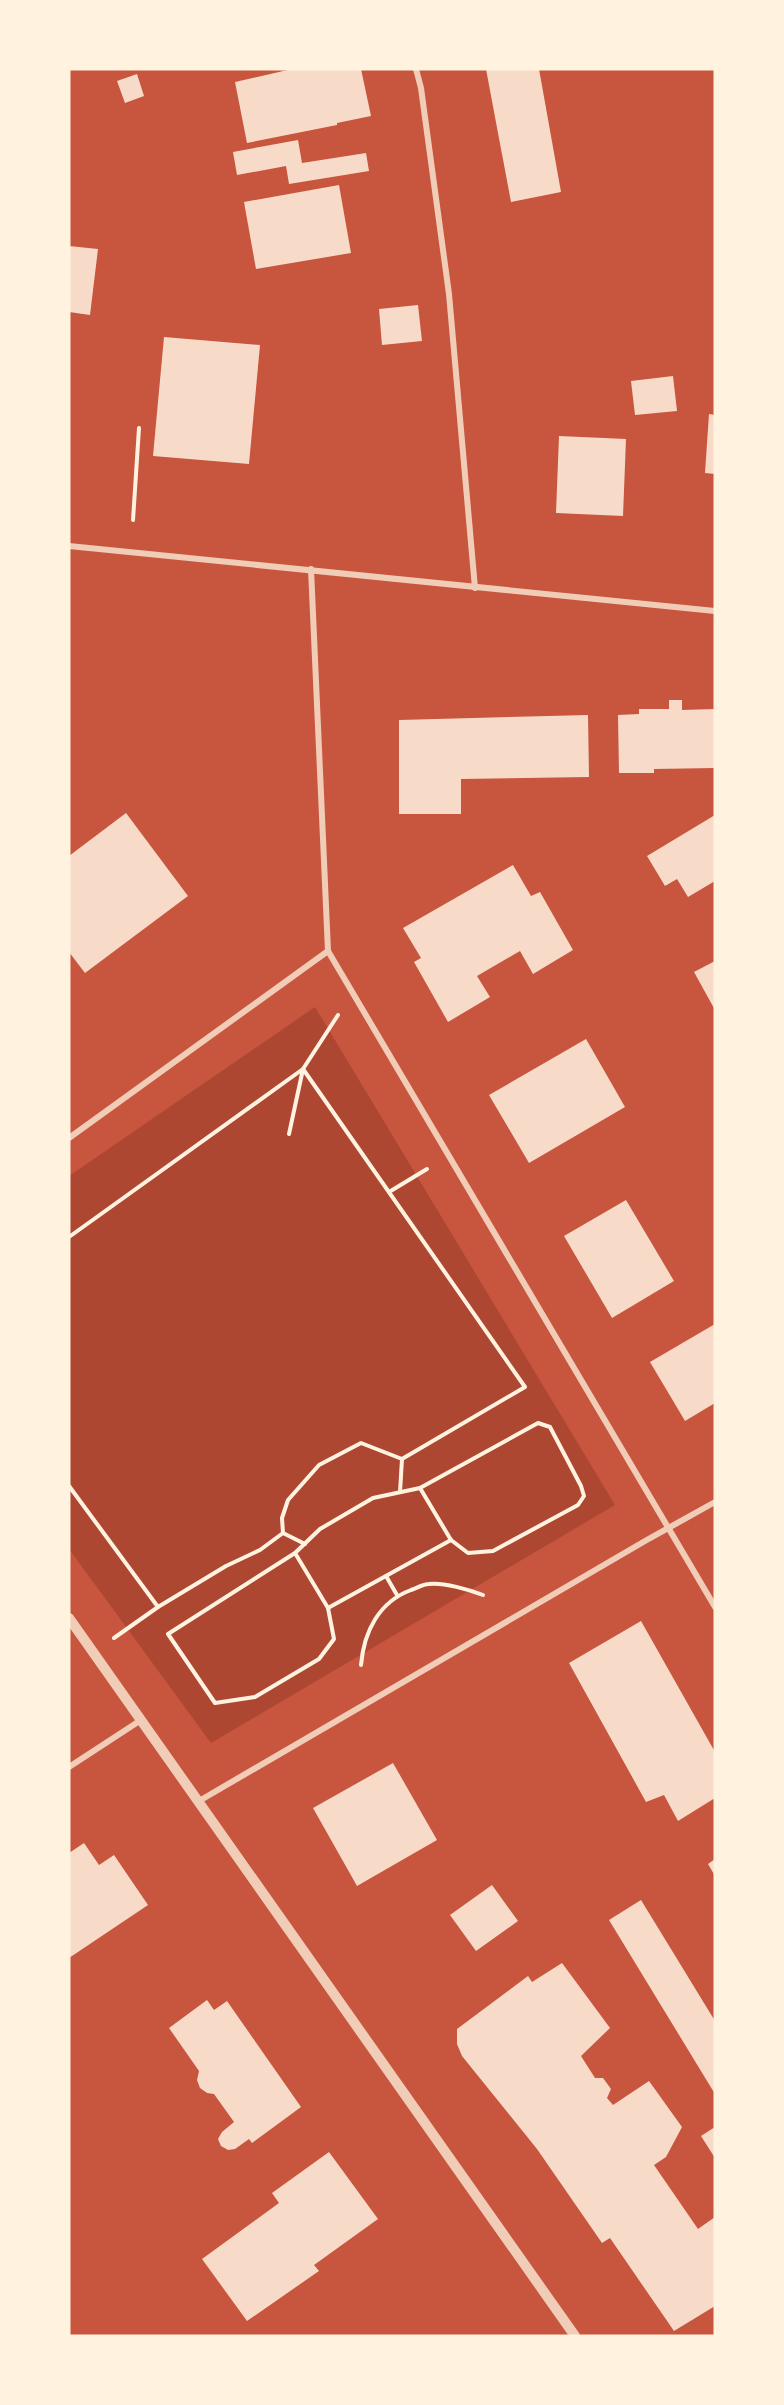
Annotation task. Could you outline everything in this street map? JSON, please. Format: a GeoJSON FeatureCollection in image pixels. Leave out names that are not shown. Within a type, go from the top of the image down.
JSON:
{"type":"FeatureCollection","features":[{"type":"Feature","properties":{"kind":"street"},"geometry":{"type":"LineString","coordinates":[[416,69],[422,88],[449,294],[475,588]]}},
{"type":"Feature","properties":{"kind":"street"},"geometry":{"type":"LineString","coordinates":[[69,546],[715,611]]}},
{"type":"Feature","properties":{"kind":"street"},"geometry":{"type":"LineString","coordinates":[[311,569],[328,951],[715,1607]]}},
{"type":"Feature","properties":{"kind":"street"},"geometry":{"type":"LineString","coordinates":[[69,1138],[328,951]]}},
{"type":"Feature","properties":{"kind":"street"},"geometry":{"type":"LineString","coordinates":[[199,1801],[715,1502]]}},
{"type":"Feature","properties":{"kind":"street"},"geometry":{"type":"LineString","coordinates":[[69,1618],[575,2336]]}},
{"type":"Feature","properties":{"kind":"street"},"geometry":{"type":"LineString","coordinates":[[69,1767],[141,1719]]}},
{"type":"Feature","properties":{"kind":"path"},"geometry":{"type":"LineString","coordinates":[[133,520],[139,428]]}},
{"type":"Feature","properties":{"kind":"path"},"geometry":{"type":"LineString","coordinates":[[289,1134],[303,1070],[353,993]]}},
{"type":"Feature","properties":{"kind":"path"},"geometry":{"type":"LineString","coordinates":[[303,1070],[525,1387],[402,1458]]}},
{"type":"Feature","properties":{"kind":"path"},"geometry":{"type":"LineString","coordinates":[[69,1237],[303,1070]]}},
{"type":"Feature","properties":{"kind":"path"},"geometry":{"type":"LineString","coordinates":[[388,1192],[427,1169]]}},
{"type":"Feature","properties":{"kind":"path"},"geometry":{"type":"LineString","coordinates":[[295,1553],[328,1608],[334,1639],[320,1659],[255,1697],[215,1703],[168,1634],[295,1553],[320,1529],[372,1498],[420,1488],[538,1422],[550,1427],[584,1496],[578,1505],[494,1551],[468,1553],[451,1540],[420,1488]]}},
{"type":"Feature","properties":{"kind":"path"},"geometry":{"type":"LineString","coordinates":[[283,1533],[282,1518],[288,1500],[319,1465],[361,1443],[402,1458]]}},
{"type":"Feature","properties":{"kind":"path"},"geometry":{"type":"LineString","coordinates":[[400,1492],[402,1458]]}},
{"type":"Feature","properties":{"kind":"path"},"geometry":{"type":"LineString","coordinates":[[69,1486],[158,1607]]}},
{"type":"Feature","properties":{"kind":"path"},"geometry":{"type":"LineString","coordinates":[[283,1533],[305,1544]]}},
{"type":"Feature","properties":{"kind":"path"},"geometry":{"type":"LineString","coordinates":[[112,1640],[158,1607],[226,1566],[260,1550],[283,1533]]}},
{"type":"Feature","properties":{"kind":"path"},"geometry":{"type":"LineString","coordinates":[[328,1608],[451,1540]]}},
{"type":"Feature","properties":{"kind":"path"},"geometry":{"type":"LineString","coordinates":[[386,1576],[397,1595]]}},
{"type":"Feature","properties":{"kind":"path"},"geometry":{"type":"LineString","coordinates":[[361,1665],[362,1647],[373,1619],[397,1595],[429,1584],[469,1589],[483,1595]]}},
{"type":"Feature","properties":{"kind":"shaded area"},"geometry":{"type":"Polygon","coordinates":[[[315,1007],[615,1505],[211,1743],[69,1549],[69,1176],[315,1007]]]}},
{"type":"Feature","properties":{"kind":"building"},"geometry":{"type":"Polygon","coordinates":[[[292,69],[361,69],[371,116],[247,143],[235,82],[292,69]]]}},
{"type":"Feature","properties":{"kind":"building"},"geometry":{"type":"Polygon","coordinates":[[[486,69],[539,69],[561,192],[511,202],[486,69]]]}},
{"type":"Feature","properties":{"kind":"building"},"geometry":{"type":"Polygon","coordinates":[[[137,74],[144,96],[125,103],[117,81],[137,74]]]}},
{"type":"Feature","properties":{"kind":"building"},"geometry":{"type":"Polygon","coordinates":[[[298,140],[302,163],[366,153],[369,171],[289,184],[286,166],[237,175],[233,152],[298,140]]]}},
{"type":"Feature","properties":{"kind":"building"},"geometry":{"type":"Polygon","coordinates":[[[339,185],[351,253],[256,269],[244,202],[339,185]]]}},
{"type":"Feature","properties":{"kind":"building"},"geometry":{"type":"Polygon","coordinates":[[[69,246],[98,249],[90,315],[69,312],[69,246]]]}},
{"type":"Feature","properties":{"kind":"building"},"geometry":{"type":"Polygon","coordinates":[[[418,305],[422,341],[382,345],[379,309],[418,305]]]}},
{"type":"Feature","properties":{"kind":"building"},"geometry":{"type":"Polygon","coordinates":[[[164,337],[260,345],[249,464],[153,456],[164,337]]]}},
{"type":"Feature","properties":{"kind":"building"},"geometry":{"type":"Polygon","coordinates":[[[673,376],[677,411],[635,415],[631,381],[673,376]]]}},
{"type":"Feature","properties":{"kind":"building"},"geometry":{"type":"Polygon","coordinates":[[[709,414],[715,415],[715,474],[705,473],[709,414]]]}},
{"type":"Feature","properties":{"kind":"building"},"geometry":{"type":"Polygon","coordinates":[[[559,436],[626,439],[623,516],[556,513],[559,436]]]}},
{"type":"Feature","properties":{"kind":"building"},"geometry":{"type":"Polygon","coordinates":[[[669,700],[682,700],[682,710],[715,709],[715,768],[654,769],[654,773],[619,773],[618,715],[639,714],[639,709],[669,709],[669,700]]]}},
{"type":"Feature","properties":{"kind":"building"},"geometry":{"type":"Polygon","coordinates":[[[588,715],[589,777],[461,779],[461,814],[399,814],[399,720],[588,715]]]}},
{"type":"Feature","properties":{"kind":"building"},"geometry":{"type":"Polygon","coordinates":[[[126,813],[188,896],[85,973],[69,952],[69,856],[126,813]]]}},
{"type":"Feature","properties":{"kind":"building"},"geometry":{"type":"Polygon","coordinates":[[[715,815],[715,881],[688,897],[677,879],[665,886],[647,856],[715,815]]]}},
{"type":"Feature","properties":{"kind":"building"},"geometry":{"type":"Polygon","coordinates":[[[513,865],[531,896],[540,892],[573,950],[533,974],[520,951],[477,976],[490,997],[448,1022],[414,962],[421,958],[403,928],[513,865]]]}},
{"type":"Feature","properties":{"kind":"building"},"geometry":{"type":"Polygon","coordinates":[[[715,961],[715,1010],[694,972],[715,961]]]}},
{"type":"Feature","properties":{"kind":"building"},"geometry":{"type":"Polygon","coordinates":[[[586,1039],[625,1107],[529,1163],[489,1095],[586,1039]]]}},
{"type":"Feature","properties":{"kind":"building"},"geometry":{"type":"Polygon","coordinates":[[[626,1200],[674,1281],[612,1318],[564,1236],[626,1200]]]}},
{"type":"Feature","properties":{"kind":"building"},"geometry":{"type":"Polygon","coordinates":[[[715,1324],[715,1403],[685,1421],[650,1362],[715,1324]]]}},
{"type":"Feature","properties":{"kind":"building"},"geometry":{"type":"Polygon","coordinates":[[[641,1621],[715,1752],[715,1798],[678,1821],[664,1795],[646,1802],[569,1663],[641,1621]]]}},
{"type":"Feature","properties":{"kind":"building"},"geometry":{"type":"Polygon","coordinates":[[[393,1763],[437,1840],[357,1886],[313,1808],[393,1763]]]}},
{"type":"Feature","properties":{"kind":"building"},"geometry":{"type":"Polygon","coordinates":[[[84,1843],[99,1865],[114,1855],[148,1905],[69,1958],[69,1853],[84,1843]]]}},
{"type":"Feature","properties":{"kind":"building"},"geometry":{"type":"Polygon","coordinates":[[[715,1859],[715,1876],[708,1864],[715,1859]]]}},
{"type":"Feature","properties":{"kind":"building"},"geometry":{"type":"Polygon","coordinates":[[[492,1885],[518,1921],[476,1951],[450,1915],[492,1885]]]}},
{"type":"Feature","properties":{"kind":"building"},"geometry":{"type":"Polygon","coordinates":[[[641,1900],[715,2021],[715,2094],[609,1920],[641,1900]]]}},
{"type":"Feature","properties":{"kind":"building"},"geometry":{"type":"Polygon","coordinates":[[[562,1963],[610,2028],[581,2056],[595,2078],[603,2078],[611,2089],[607,2098],[613,2105],[649,2081],[682,2127],[666,2157],[654,2165],[698,2229],[715,2217],[715,2306],[674,2331],[610,2238],[602,2243],[537,2149],[462,2056],[457,2044],[457,2029],[528,1976],[532,1982],[562,1963]]]}},
{"type":"Feature","properties":{"kind":"building"},"geometry":{"type":"Polygon","coordinates":[[[207,2000],[214,2010],[227,2001],[301,2107],[252,2143],[249,2139],[235,2149],[228,2150],[221,2146],[218,2139],[222,2132],[234,2122],[214,2094],[207,2093],[200,2088],[197,2080],[199,2071],[169,2028],[207,2000]]]}},
{"type":"Feature","properties":{"kind":"building"},"geometry":{"type":"Polygon","coordinates":[[[715,2127],[715,2158],[701,2136],[715,2127]]]}},
{"type":"Feature","properties":{"kind":"building"},"geometry":{"type":"Polygon","coordinates":[[[329,2152],[378,2219],[314,2265],[319,2271],[247,2321],[202,2259],[279,2203],[272,2193],[329,2152]]]}}]}
